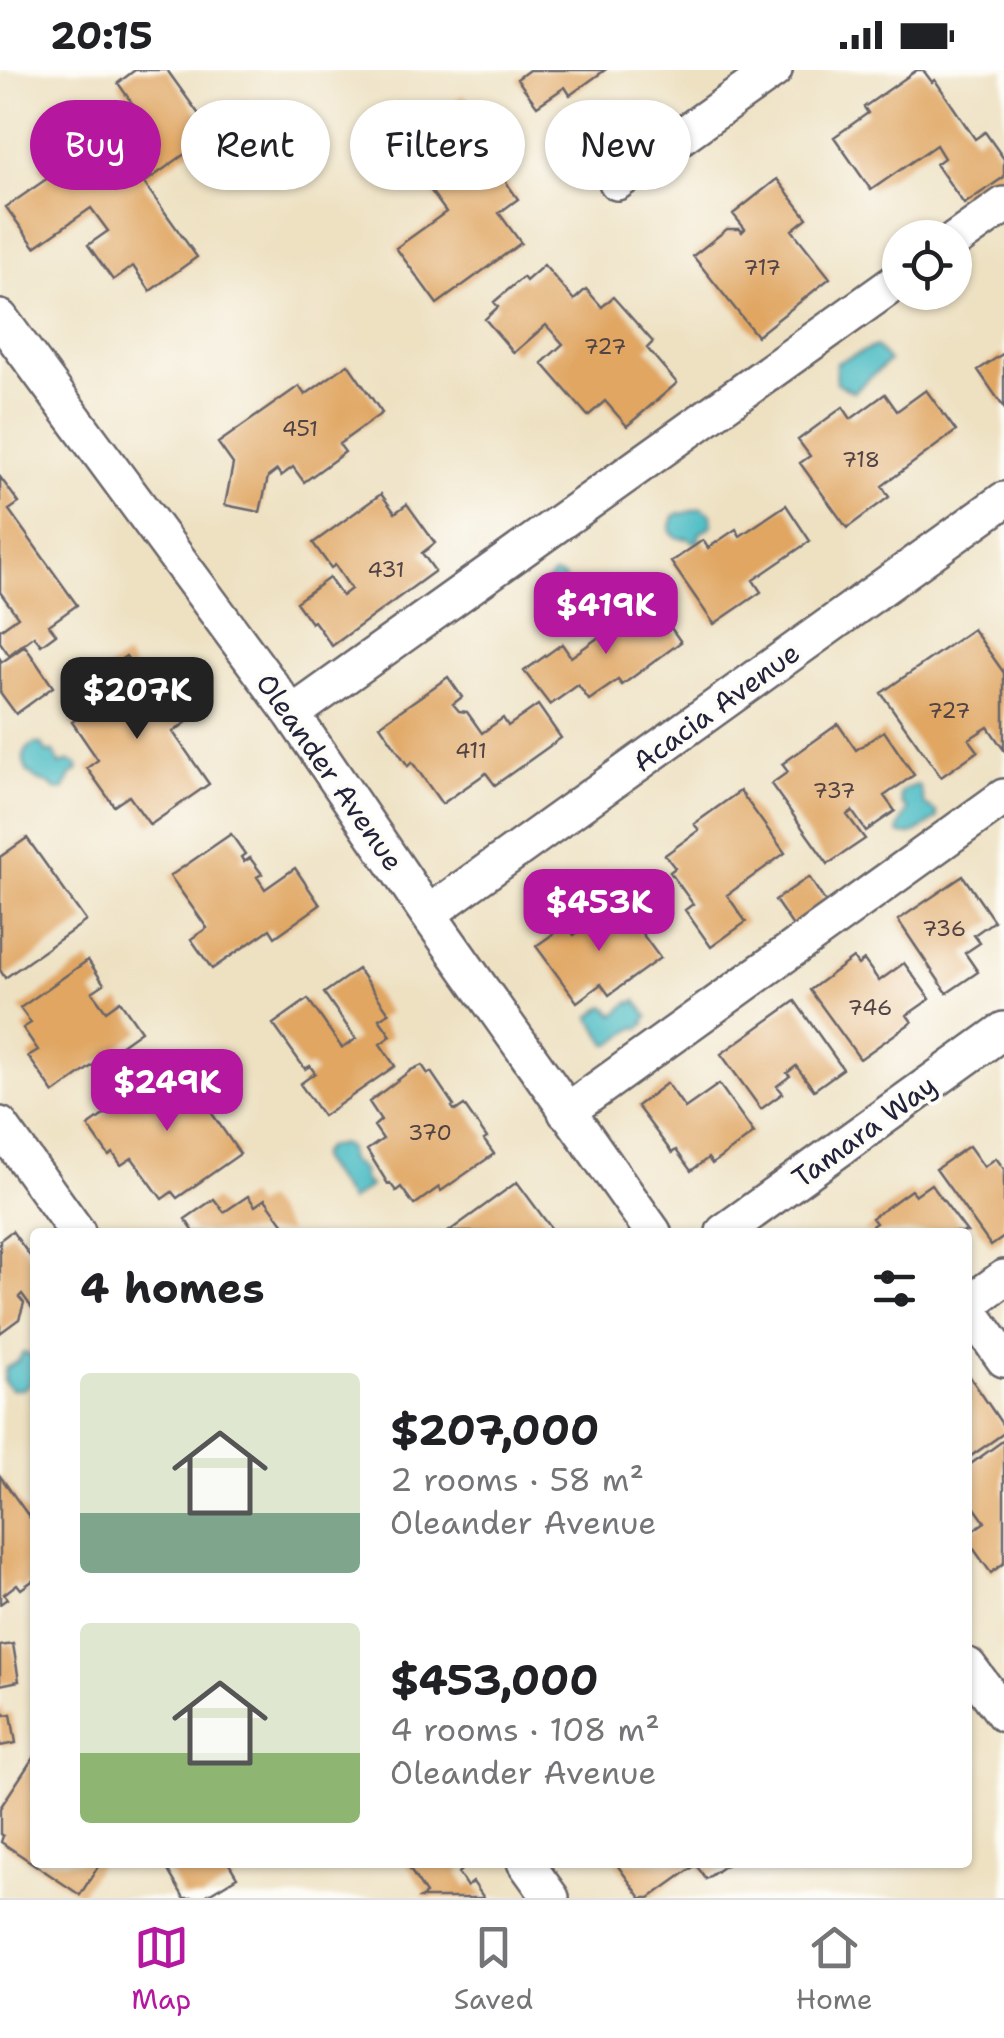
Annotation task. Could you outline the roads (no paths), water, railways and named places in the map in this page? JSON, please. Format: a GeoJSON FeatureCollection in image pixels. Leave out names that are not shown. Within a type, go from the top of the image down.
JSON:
{"type":"FeatureCollection","features":[{"type":"Feature","properties":{"kind":"street"},"geometry":{"type":"LineString","coordinates":[[691,130],[774,70]]}},
{"type":"Feature","properties":{"kind":"street"},"geometry":{"type":"LineString","coordinates":[[972,228],[1004,205]]}},
{"type":"Feature","properties":{"kind":"street"},"geometry":{"type":"LineString","coordinates":[[292,714],[882,293]]}},
{"type":"Feature","properties":{"kind":"street","name":"Oleander Avenue"},"geometry":{"type":"LineString","coordinates":[[0,318],[292,714],[649,1228]]}},
{"type":"Feature","properties":{"kind":"street","name":"Acacia Avenue"},"geometry":{"type":"LineString","coordinates":[[428,914],[1004,500]]}},
{"type":"Feature","properties":{"kind":"street"},"geometry":{"type":"LineString","coordinates":[[566,1112],[1004,797]]}},
{"type":"Feature","properties":{"kind":"street","name":"Tamara Way"},"geometry":{"type":"LineString","coordinates":[[730,1228],[1004,1030]]}},
{"type":"Feature","properties":{"kind":"street"},"geometry":{"type":"LineString","coordinates":[[0,1125],[74,1228]]}},
{"type":"Feature","properties":{"kind":"street"},"geometry":{"type":"LineString","coordinates":[[972,1303],[1004,1278]]}},
{"type":"Feature","properties":{"kind":"street"},"geometry":{"type":"LineString","coordinates":[[972,1312],[1004,1359]]}},
{"type":"Feature","properties":{"kind":"street"},"geometry":{"type":"LineString","coordinates":[[972,1671],[1004,1714]]}},
{"type":"Feature","properties":{"kind":"street"},"geometry":{"type":"LineString","coordinates":[[530,1868],[551,1898]]}},
{"type":"Feature","properties":{"kind":"water"},"geometry":{"type":"Polygon","coordinates":[[[876,346],[889,361],[853,392],[837,383],[836,363],[876,346]]]}},
{"type":"Feature","properties":{"kind":"water"},"geometry":{"type":"Polygon","coordinates":[[[701,508],[711,514],[712,525],[699,534],[699,541],[673,535],[670,530],[674,516],[701,508]]]}},
{"type":"Feature","properties":{"kind":"water"},"geometry":{"type":"Polygon","coordinates":[[[554,574],[564,577],[570,611],[577,615],[578,625],[556,624],[551,600],[547,598],[547,582],[554,574]]]}},
{"type":"Feature","properties":{"kind":"water"},"geometry":{"type":"Polygon","coordinates":[[[34,744],[54,752],[59,765],[69,761],[77,765],[78,770],[64,789],[55,789],[27,771],[24,756],[34,744]]]}},
{"type":"Feature","properties":{"kind":"water"},"geometry":{"type":"Polygon","coordinates":[[[917,785],[924,804],[936,812],[937,818],[919,831],[904,835],[898,829],[908,809],[902,805],[900,794],[917,785]]]}},
{"type":"Feature","properties":{"kind":"water"},"geometry":{"type":"Polygon","coordinates":[[[636,1000],[648,1017],[645,1024],[607,1044],[590,1017],[605,1006],[615,1015],[636,1000]]]}},
{"type":"Feature","properties":{"kind":"water"},"geometry":{"type":"Polygon","coordinates":[[[343,1144],[348,1149],[349,1161],[360,1168],[363,1180],[370,1186],[350,1201],[320,1160],[327,1147],[343,1144]]]}},
{"type":"Feature","properties":{"kind":"water"},"geometry":{"type":"Polygon","coordinates":[[[23,1353],[30,1355],[30,1382],[23,1389],[11,1389],[4,1381],[6,1368],[23,1353]]]}}]}
